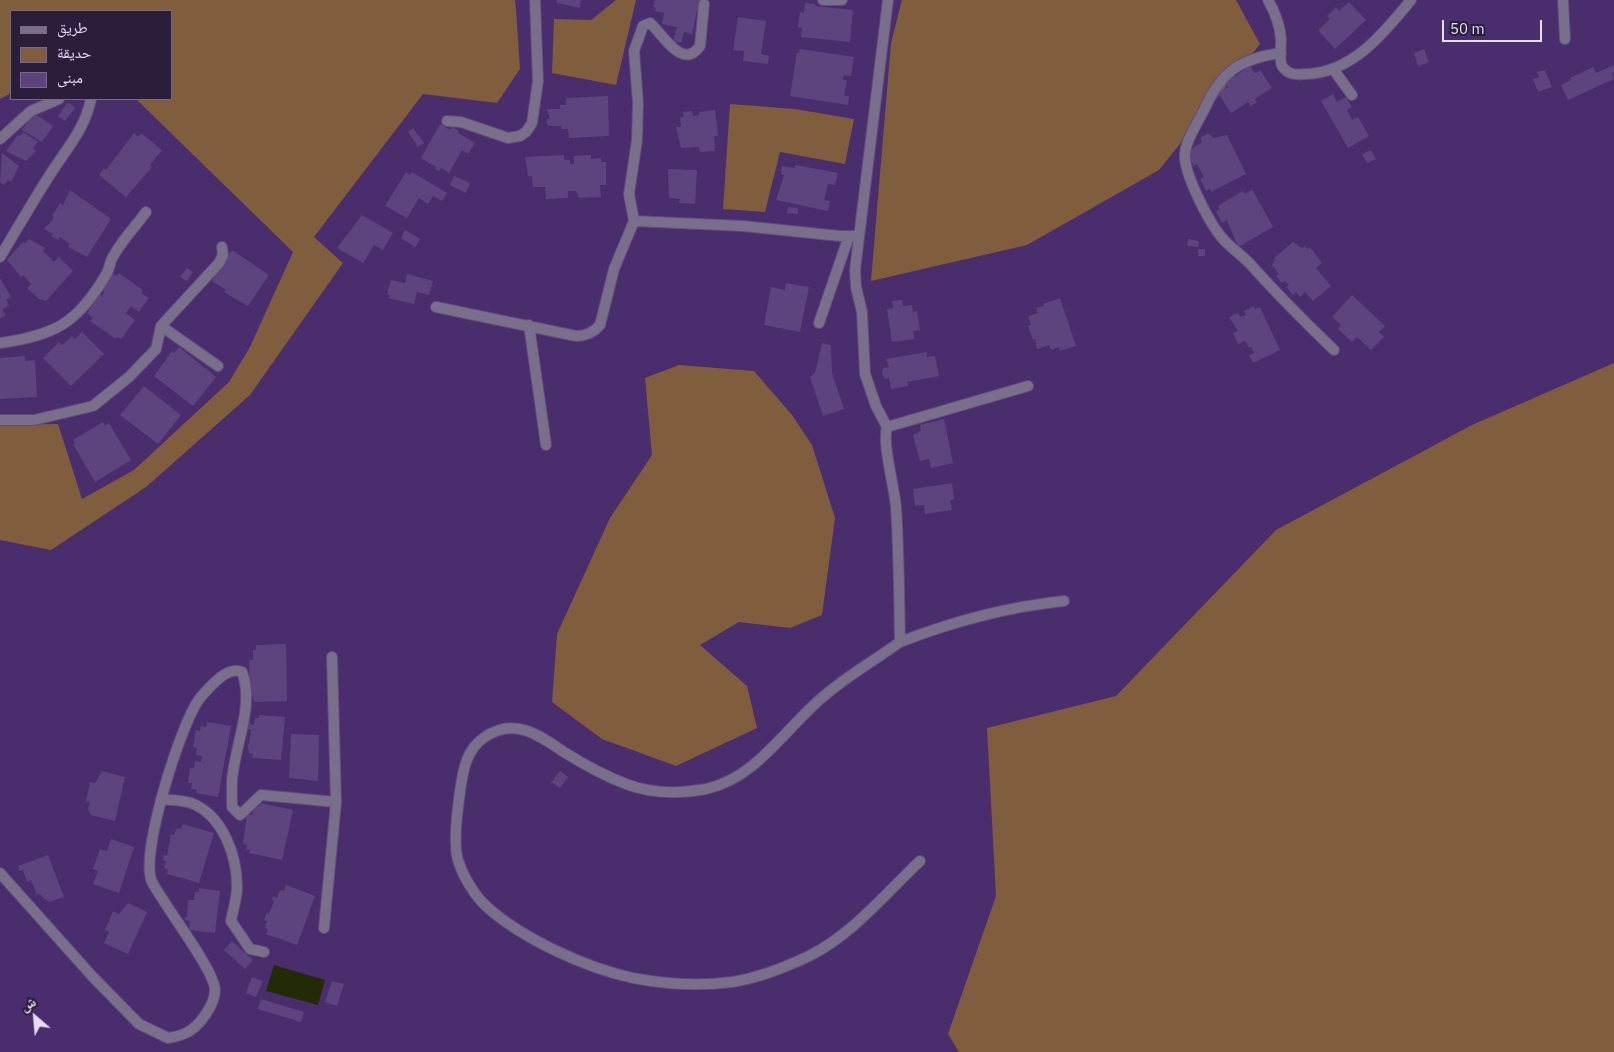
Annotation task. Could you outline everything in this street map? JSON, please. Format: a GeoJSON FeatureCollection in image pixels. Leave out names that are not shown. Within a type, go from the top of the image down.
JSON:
{"type":"FeatureCollection","features":[{"type":"Feature","properties":{"kind":"street"},"geometry":{"type":"LineString","coordinates":[[448,121],[461,122],[508,138],[520,136],[526,132],[532,123],[538,81],[535,0]]}},
{"type":"Feature","properties":{"kind":"street"},"geometry":{"type":"LineString","coordinates":[[822,0],[842,0]]}},
{"type":"Feature","properties":{"kind":"street"},"geometry":{"type":"LineString","coordinates":[[888,0],[854,236],[856,287],[862,312],[865,374],[876,406],[887,427],[884,437],[893,479],[900,642]]}},
{"type":"Feature","properties":{"kind":"street"},"geometry":{"type":"LineString","coordinates":[[1268,0],[1279,24],[1281,64],[1293,75],[1318,74],[1333,69],[1366,48],[1411,0]]}},
{"type":"Feature","properties":{"kind":"street"},"geometry":{"type":"LineString","coordinates":[[1563,0],[1565,39]]}},
{"type":"Feature","properties":{"kind":"street"},"geometry":{"type":"LineString","coordinates":[[436,307],[576,336],[586,335],[595,331],[600,325],[614,269],[634,221],[629,194],[637,140],[638,102],[634,51],[637,40],[643,26],[650,23],[675,50],[690,55],[696,52],[700,46],[704,4]]}},
{"type":"Feature","properties":{"kind":"street"},"geometry":{"type":"LineString","coordinates":[[1281,53],[1257,56],[1245,61],[1213,91],[1188,143],[1184,158],[1202,207],[1224,240],[1334,350]]}},
{"type":"Feature","properties":{"kind":"street"},"geometry":{"type":"LineString","coordinates":[[1333,69],[1352,94]]}},
{"type":"Feature","properties":{"kind":"street"},"geometry":{"type":"LineString","coordinates":[[0,139],[31,111],[57,100]]}},
{"type":"Feature","properties":{"kind":"street"},"geometry":{"type":"LineString","coordinates":[[0,257],[46,181],[74,141],[87,117],[91,100]]}},
{"type":"Feature","properties":{"kind":"street"},"geometry":{"type":"LineString","coordinates":[[0,343],[36,338],[56,329],[77,314],[108,271],[113,255],[146,212]]}},
{"type":"Feature","properties":{"kind":"street"},"geometry":{"type":"LineString","coordinates":[[634,221],[700,222],[854,236]]}},
{"type":"Feature","properties":{"kind":"street"},"geometry":{"type":"LineString","coordinates":[[819,323],[854,236]]}},
{"type":"Feature","properties":{"kind":"street"},"geometry":{"type":"LineString","coordinates":[[0,420],[34,420],[93,406],[129,378],[156,349],[161,326],[219,263],[223,255],[222,247]]}},
{"type":"Feature","properties":{"kind":"street"},"geometry":{"type":"LineString","coordinates":[[529,325],[546,445]]}},
{"type":"Feature","properties":{"kind":"street"},"geometry":{"type":"LineString","coordinates":[[161,326],[218,366]]}},
{"type":"Feature","properties":{"kind":"street"},"geometry":{"type":"LineString","coordinates":[[887,427],[1028,386]]}},
{"type":"Feature","properties":{"kind":"street"},"geometry":{"type":"LineString","coordinates":[[920,861],[848,929],[810,955],[755,977],[731,982],[675,983],[634,978],[601,968],[516,928],[484,904],[468,881],[457,860],[458,809],[464,767],[468,755],[484,737],[505,729],[526,729],[598,771],[626,784],[651,792],[674,793],[709,788],[736,777],[756,764],[826,694],[900,642],[953,622],[982,614],[1064,601]]}},
{"type":"Feature","properties":{"kind":"street"},"geometry":{"type":"LineString","coordinates":[[324,928],[336,802],[332,657]]}},
{"type":"Feature","properties":{"kind":"street"},"geometry":{"type":"LineString","coordinates":[[0,873],[92,976],[139,1024],[168,1038],[187,1033],[194,1028],[210,1006],[215,990],[208,969],[151,881],[148,863],[161,799],[193,707],[222,677],[238,670],[242,672],[245,679],[246,700],[232,772],[232,807],[240,815],[261,795],[336,802]]}},
{"type":"Feature","properties":{"kind":"street"},"geometry":{"type":"LineString","coordinates":[[161,799],[190,802],[206,811],[217,822],[236,866],[238,889],[231,921],[250,950],[264,952]]}},
{"type":"Feature","properties":{"kind":"green space"},"geometry":{"type":"Polygon","coordinates":[[[0,0],[515,0],[520,69],[497,103],[423,94],[314,237],[343,263],[250,395],[146,487],[51,550],[0,540],[0,425],[58,424],[82,499],[134,470],[229,382],[250,347],[293,252],[137,100],[172,100],[172,10],[10,10],[10,94],[0,99],[0,0]]]}},
{"type":"Feature","properties":{"kind":"green space"},"geometry":{"type":"Polygon","coordinates":[[[616,0],[636,0],[616,85],[552,73],[554,19],[591,20],[616,0]]]}},
{"type":"Feature","properties":{"kind":"green space"},"geometry":{"type":"Polygon","coordinates":[[[902,0],[1236,0],[1260,44],[1159,170],[1027,245],[871,281],[891,43],[902,0]]]}},
{"type":"Feature","properties":{"kind":"green space"},"geometry":{"type":"Polygon","coordinates":[[[730,104],[795,109],[854,119],[845,164],[780,152],[765,212],[723,209],[730,104]]]}},
{"type":"Feature","properties":{"kind":"green space"},"geometry":{"type":"Polygon","coordinates":[[[1614,363],[1614,1052],[959,1052],[948,1034],[996,896],[987,728],[1116,696],[1276,530],[1472,425],[1614,363]]]}},
{"type":"Feature","properties":{"kind":"green space"},"geometry":{"type":"Polygon","coordinates":[[[679,365],[754,371],[792,415],[812,445],[835,518],[822,615],[790,628],[739,622],[700,645],[747,686],[757,728],[676,766],[602,739],[552,702],[557,634],[610,518],[652,455],[645,378],[679,365]]]}},
{"type":"Feature","properties":{"kind":"shaded area"},"geometry":{"type":"Polygon","coordinates":[[[274,965],[325,980],[318,1005],[266,991],[274,965]]]}},
{"type":"Feature","properties":{"kind":"building"},"geometry":{"type":"Polygon","coordinates":[[[557,0],[581,0],[580,8],[557,3],[557,0]]]}},
{"type":"Feature","properties":{"kind":"building"},"geometry":{"type":"Polygon","coordinates":[[[655,0],[703,0],[701,11],[697,10],[692,34],[684,32],[681,43],[673,41],[677,27],[662,24],[664,13],[655,11],[656,8],[653,7],[655,0]]]}},
{"type":"Feature","properties":{"kind":"building"},"geometry":{"type":"Polygon","coordinates":[[[1349,2],[1366,20],[1335,49],[1318,30],[1330,19],[1327,16],[1336,7],[1339,11],[1349,2]]]}},
{"type":"Feature","properties":{"kind":"building"},"geometry":{"type":"Polygon","coordinates":[[[805,3],[815,4],[815,6],[853,10],[850,42],[801,37],[802,28],[798,27],[800,12],[804,13],[805,3]]]}},
{"type":"Feature","properties":{"kind":"building"},"geometry":{"type":"Polygon","coordinates":[[[738,17],[766,21],[761,54],[769,56],[768,64],[743,61],[744,51],[733,50],[738,17]]]}},
{"type":"Feature","properties":{"kind":"building"},"geometry":{"type":"Polygon","coordinates":[[[800,49],[854,57],[851,76],[844,75],[843,80],[847,80],[844,96],[849,96],[848,105],[790,96],[797,52],[799,53],[800,49]]]}},
{"type":"Feature","properties":{"kind":"building"},"geometry":{"type":"Polygon","coordinates":[[[1424,49],[1429,62],[1418,66],[1414,53],[1424,49]]]}},
{"type":"Feature","properties":{"kind":"building"},"geometry":{"type":"Polygon","coordinates":[[[1614,65],[1614,72],[1612,73],[1614,79],[1568,100],[1561,85],[1571,80],[1570,78],[1593,67],[1596,73],[1614,65]]]}},
{"type":"Feature","properties":{"kind":"building"},"geometry":{"type":"Polygon","coordinates":[[[1250,66],[1255,73],[1260,70],[1272,88],[1255,99],[1257,102],[1251,106],[1248,102],[1231,113],[1218,93],[1228,87],[1225,83],[1250,66]]]}},
{"type":"Feature","properties":{"kind":"building"},"geometry":{"type":"Polygon","coordinates":[[[1545,70],[1552,87],[1538,92],[1533,79],[1539,77],[1537,72],[1545,70]]]}},
{"type":"Feature","properties":{"kind":"building"},"geometry":{"type":"Polygon","coordinates":[[[1333,94],[1337,102],[1346,97],[1352,107],[1347,110],[1352,120],[1358,117],[1369,136],[1348,148],[1321,101],[1333,94]]]}},
{"type":"Feature","properties":{"kind":"building"},"geometry":{"type":"Polygon","coordinates":[[[608,96],[609,136],[569,138],[568,129],[547,124],[547,119],[550,119],[547,109],[560,109],[560,105],[566,105],[566,98],[608,96]]]}},
{"type":"Feature","properties":{"kind":"building"},"geometry":{"type":"Polygon","coordinates":[[[68,102],[75,108],[65,121],[58,116],[68,102]]]}},
{"type":"Feature","properties":{"kind":"building"},"geometry":{"type":"Polygon","coordinates":[[[715,110],[718,136],[714,136],[715,151],[700,152],[699,147],[681,148],[676,127],[681,127],[680,117],[684,117],[683,112],[692,111],[693,116],[699,115],[699,112],[715,110]]]}},
{"type":"Feature","properties":{"kind":"building"},"geometry":{"type":"Polygon","coordinates":[[[34,113],[53,126],[42,142],[22,130],[34,113]]]}},
{"type":"Feature","properties":{"kind":"building"},"geometry":{"type":"Polygon","coordinates":[[[440,124],[450,130],[452,127],[475,143],[468,154],[462,150],[449,173],[441,168],[439,171],[435,169],[436,167],[421,158],[440,124]]]}},
{"type":"Feature","properties":{"kind":"building"},"geometry":{"type":"Polygon","coordinates":[[[413,128],[424,143],[418,147],[408,132],[413,128]]]}},
{"type":"Feature","properties":{"kind":"building"},"geometry":{"type":"Polygon","coordinates":[[[23,132],[38,142],[33,148],[36,151],[26,161],[6,151],[18,135],[20,136],[23,132]]]}},
{"type":"Feature","properties":{"kind":"building"},"geometry":{"type":"Polygon","coordinates":[[[134,133],[138,137],[141,133],[162,150],[150,165],[152,167],[126,197],[99,175],[104,168],[106,170],[134,133]]]}},
{"type":"Feature","properties":{"kind":"building"},"geometry":{"type":"Polygon","coordinates":[[[1208,133],[1214,138],[1227,135],[1246,174],[1211,192],[1210,189],[1206,191],[1200,179],[1204,177],[1197,164],[1194,166],[1187,152],[1202,142],[1200,138],[1208,133]]]}},
{"type":"Feature","properties":{"kind":"building"},"geometry":{"type":"Polygon","coordinates":[[[1371,150],[1376,159],[1367,163],[1362,154],[1371,150]]]}},
{"type":"Feature","properties":{"kind":"building"},"geometry":{"type":"Polygon","coordinates":[[[2,153],[19,166],[11,182],[8,180],[4,185],[0,182],[2,153]]]}},
{"type":"Feature","properties":{"kind":"building"},"geometry":{"type":"Polygon","coordinates":[[[564,155],[564,160],[570,160],[570,164],[574,164],[574,156],[591,155],[591,159],[601,158],[601,162],[606,162],[606,185],[600,185],[601,197],[579,198],[576,191],[568,191],[568,198],[546,199],[545,187],[533,187],[532,176],[528,176],[525,157],[564,155]]]}},
{"type":"Feature","properties":{"kind":"building"},"geometry":{"type":"Polygon","coordinates":[[[795,165],[838,173],[835,185],[828,184],[824,200],[830,201],[828,211],[776,200],[784,175],[781,174],[782,166],[795,168],[795,165]]]}},
{"type":"Feature","properties":{"kind":"building"},"geometry":{"type":"Polygon","coordinates":[[[668,169],[697,170],[695,204],[679,203],[680,199],[669,198],[668,169]]]}},
{"type":"Feature","properties":{"kind":"building"},"geometry":{"type":"Polygon","coordinates":[[[406,172],[410,175],[412,172],[447,193],[442,201],[433,196],[428,204],[419,198],[407,218],[385,206],[406,172]]]}},
{"type":"Feature","properties":{"kind":"building"},"geometry":{"type":"Polygon","coordinates":[[[454,176],[470,183],[466,193],[450,185],[454,176]]]}},
{"type":"Feature","properties":{"kind":"building"},"geometry":{"type":"Polygon","coordinates":[[[1252,189],[1273,227],[1238,247],[1227,220],[1222,223],[1216,211],[1220,209],[1218,206],[1229,199],[1243,191],[1245,194],[1252,189]]]}},
{"type":"Feature","properties":{"kind":"building"},"geometry":{"type":"Polygon","coordinates":[[[70,190],[111,219],[87,257],[68,247],[70,244],[60,237],[58,240],[51,236],[53,234],[44,229],[54,218],[52,216],[60,203],[63,205],[70,190]]]}},
{"type":"Feature","properties":{"kind":"building"},"geometry":{"type":"Polygon","coordinates":[[[788,207],[798,208],[798,214],[787,213],[788,207]]]}},
{"type":"Feature","properties":{"kind":"building"},"geometry":{"type":"Polygon","coordinates":[[[362,215],[393,233],[383,250],[374,245],[363,263],[337,248],[362,215]]]}},
{"type":"Feature","properties":{"kind":"building"},"geometry":{"type":"Polygon","coordinates":[[[405,230],[420,239],[415,247],[401,238],[405,230]]]}},
{"type":"Feature","properties":{"kind":"building"},"geometry":{"type":"Polygon","coordinates":[[[29,239],[45,248],[43,251],[54,262],[59,257],[73,271],[46,301],[39,299],[27,288],[31,284],[23,275],[21,277],[7,260],[23,242],[25,243],[29,239]]]}},
{"type":"Feature","properties":{"kind":"building"},"geometry":{"type":"Polygon","coordinates":[[[1188,239],[1199,241],[1198,247],[1187,246],[1188,239]]]}},
{"type":"Feature","properties":{"kind":"building"},"geometry":{"type":"Polygon","coordinates":[[[1293,242],[1302,248],[1305,246],[1308,249],[1310,247],[1322,263],[1316,268],[1331,286],[1313,301],[1305,292],[1300,297],[1296,292],[1293,295],[1286,287],[1289,285],[1285,281],[1282,283],[1276,276],[1279,274],[1272,265],[1275,260],[1274,258],[1293,242]]]}},
{"type":"Feature","properties":{"kind":"building"},"geometry":{"type":"Polygon","coordinates":[[[1198,249],[1205,249],[1205,256],[1198,256],[1198,249]]]}},
{"type":"Feature","properties":{"kind":"building"},"geometry":{"type":"Polygon","coordinates":[[[232,250],[269,275],[248,306],[224,292],[226,290],[212,281],[232,250]]]}},
{"type":"Feature","properties":{"kind":"building"},"geometry":{"type":"Polygon","coordinates":[[[187,268],[193,272],[187,281],[180,277],[187,268]]]}},
{"type":"Feature","properties":{"kind":"building"},"geometry":{"type":"Polygon","coordinates":[[[119,273],[143,290],[141,293],[149,298],[139,312],[131,306],[126,313],[135,320],[121,339],[117,337],[116,339],[90,321],[93,318],[87,313],[100,294],[102,296],[104,292],[102,290],[113,274],[116,276],[119,273]]]}},
{"type":"Feature","properties":{"kind":"building"},"geometry":{"type":"Polygon","coordinates":[[[407,274],[433,281],[429,295],[417,292],[414,304],[389,298],[390,295],[387,294],[391,280],[405,283],[407,274]]]}},
{"type":"Feature","properties":{"kind":"building"},"geometry":{"type":"Polygon","coordinates":[[[0,278],[11,297],[6,300],[9,305],[2,310],[6,315],[0,319],[0,278]]]}},
{"type":"Feature","properties":{"kind":"building"},"geometry":{"type":"Polygon","coordinates":[[[786,283],[809,287],[800,332],[764,325],[771,287],[785,290],[786,283]]]}},
{"type":"Feature","properties":{"kind":"building"},"geometry":{"type":"Polygon","coordinates":[[[1352,295],[1385,326],[1379,332],[1384,337],[1371,350],[1357,337],[1352,342],[1338,329],[1341,325],[1332,317],[1352,295]]]}},
{"type":"Feature","properties":{"kind":"building"},"geometry":{"type":"Polygon","coordinates":[[[1060,298],[1076,346],[1060,351],[1059,347],[1051,350],[1049,345],[1037,349],[1035,339],[1033,340],[1028,326],[1031,325],[1028,316],[1038,313],[1036,308],[1044,306],[1043,304],[1060,298]]]}},
{"type":"Feature","properties":{"kind":"building"},"geometry":{"type":"Polygon","coordinates":[[[902,300],[903,306],[912,305],[913,312],[917,311],[920,330],[913,331],[914,339],[892,342],[887,309],[893,308],[892,301],[902,300]]]}},
{"type":"Feature","properties":{"kind":"building"},"geometry":{"type":"Polygon","coordinates":[[[1254,306],[1255,309],[1260,307],[1280,350],[1253,363],[1249,355],[1254,353],[1251,347],[1249,348],[1245,341],[1238,344],[1233,333],[1238,331],[1229,317],[1238,313],[1240,317],[1246,315],[1244,311],[1254,306]]]}},
{"type":"Feature","properties":{"kind":"building"},"geometry":{"type":"Polygon","coordinates":[[[82,332],[104,354],[71,386],[43,358],[59,342],[62,345],[72,336],[75,339],[82,332]]]}},
{"type":"Feature","properties":{"kind":"building"},"geometry":{"type":"Polygon","coordinates":[[[822,343],[831,345],[832,373],[844,409],[823,416],[810,377],[815,373],[822,343]]]}},
{"type":"Feature","properties":{"kind":"building"},"geometry":{"type":"Polygon","coordinates":[[[179,347],[216,377],[193,406],[154,376],[172,351],[174,353],[179,347]]]}},
{"type":"Feature","properties":{"kind":"building"},"geometry":{"type":"Polygon","coordinates":[[[927,352],[927,357],[935,356],[939,376],[907,382],[908,386],[891,389],[889,378],[885,379],[882,374],[883,368],[889,367],[886,359],[927,352]]]}},
{"type":"Feature","properties":{"kind":"building"},"geometry":{"type":"Polygon","coordinates":[[[25,356],[25,361],[35,360],[37,397],[0,399],[0,358],[25,356]]]}},
{"type":"Feature","properties":{"kind":"building"},"geometry":{"type":"Polygon","coordinates":[[[144,386],[181,415],[158,444],[120,415],[144,386]]]}},
{"type":"Feature","properties":{"kind":"building"},"geometry":{"type":"Polygon","coordinates":[[[944,419],[953,463],[931,468],[929,459],[920,461],[913,435],[921,431],[920,425],[944,419]]]}},
{"type":"Feature","properties":{"kind":"building"},"geometry":{"type":"Polygon","coordinates":[[[103,422],[105,426],[109,423],[131,460],[95,482],[73,444],[75,443],[73,440],[103,422]]]}},
{"type":"Feature","properties":{"kind":"building"},"geometry":{"type":"Polygon","coordinates":[[[952,483],[954,499],[950,500],[952,510],[925,514],[924,505],[915,506],[913,489],[952,483]]]}},
{"type":"Feature","properties":{"kind":"building"},"geometry":{"type":"Polygon","coordinates":[[[286,644],[287,701],[254,702],[250,687],[249,660],[253,660],[253,650],[256,650],[256,645],[286,644]]]}},
{"type":"Feature","properties":{"kind":"building"},"geometry":{"type":"Polygon","coordinates":[[[259,715],[285,717],[281,760],[252,758],[253,754],[249,753],[247,743],[249,744],[251,730],[248,729],[249,724],[254,725],[255,718],[259,718],[259,715]]]}},
{"type":"Feature","properties":{"kind":"building"},"geometry":{"type":"Polygon","coordinates":[[[207,722],[231,726],[218,797],[196,793],[197,790],[191,789],[192,783],[188,783],[190,768],[194,768],[195,761],[201,762],[202,756],[196,755],[197,748],[193,747],[196,730],[200,731],[201,726],[206,727],[207,722]]]}},
{"type":"Feature","properties":{"kind":"building"},"geometry":{"type":"Polygon","coordinates":[[[291,734],[319,735],[318,781],[289,778],[291,734]]]}},
{"type":"Feature","properties":{"kind":"building"},"geometry":{"type":"Polygon","coordinates":[[[102,771],[125,777],[115,821],[91,815],[88,809],[90,802],[86,801],[90,782],[95,783],[102,771]]]}},
{"type":"Feature","properties":{"kind":"building"},"geometry":{"type":"Polygon","coordinates":[[[560,771],[568,777],[560,788],[551,782],[560,771]]]}},
{"type":"Feature","properties":{"kind":"building"},"geometry":{"type":"Polygon","coordinates":[[[260,803],[293,810],[282,860],[249,853],[250,850],[246,849],[247,845],[243,844],[247,814],[252,815],[254,806],[259,807],[260,803]]]}},
{"type":"Feature","properties":{"kind":"building"},"geometry":{"type":"Polygon","coordinates":[[[183,824],[214,833],[199,883],[167,874],[168,870],[164,868],[166,861],[163,860],[164,855],[167,856],[171,834],[174,835],[177,828],[181,829],[183,824]]]}},
{"type":"Feature","properties":{"kind":"building"},"geometry":{"type":"Polygon","coordinates":[[[111,839],[134,847],[119,893],[93,884],[98,871],[93,869],[100,849],[107,851],[111,839]]]}},
{"type":"Feature","properties":{"kind":"building"},"geometry":{"type":"Polygon","coordinates":[[[48,855],[64,897],[49,902],[39,894],[37,895],[31,880],[27,882],[23,870],[20,871],[18,866],[48,855]]]}},
{"type":"Feature","properties":{"kind":"building"},"geometry":{"type":"Polygon","coordinates":[[[286,885],[315,896],[297,945],[266,934],[268,929],[265,928],[267,921],[264,920],[267,913],[269,914],[274,901],[272,900],[273,896],[277,898],[280,890],[284,891],[286,885]]]}},
{"type":"Feature","properties":{"kind":"building"},"geometry":{"type":"Polygon","coordinates":[[[199,888],[220,891],[215,933],[189,930],[190,921],[185,920],[185,917],[187,917],[188,900],[194,900],[195,892],[199,892],[199,888]]]}},
{"type":"Feature","properties":{"kind":"building"},"geometry":{"type":"Polygon","coordinates":[[[128,903],[147,912],[128,954],[104,943],[109,932],[105,930],[113,911],[119,914],[128,903]]]}},
{"type":"Feature","properties":{"kind":"building"},"geometry":{"type":"Polygon","coordinates":[[[232,941],[253,960],[245,969],[224,950],[232,941]]]}},
{"type":"Feature","properties":{"kind":"building"},"geometry":{"type":"Polygon","coordinates":[[[252,977],[263,981],[256,997],[246,993],[252,977]]]}},
{"type":"Feature","properties":{"kind":"building"},"geometry":{"type":"Polygon","coordinates":[[[332,981],[344,984],[337,1006],[325,1002],[332,981]]]}},
{"type":"Feature","properties":{"kind":"building"},"geometry":{"type":"Polygon","coordinates":[[[261,999],[304,1012],[301,1022],[258,1009],[261,999]]]}}]}
